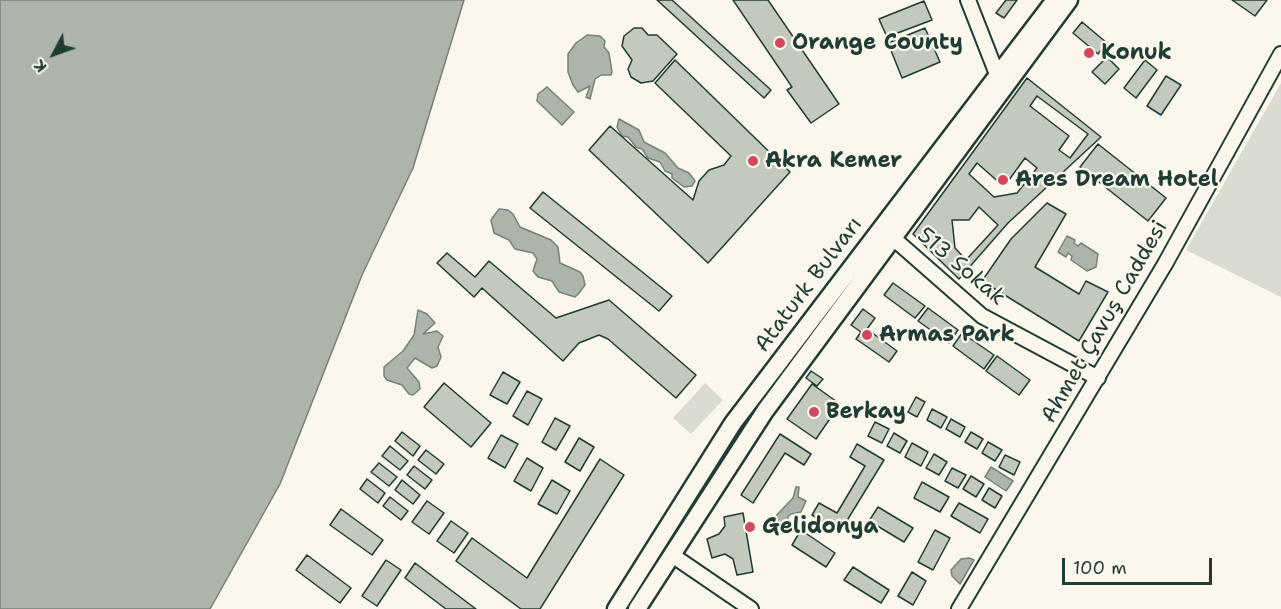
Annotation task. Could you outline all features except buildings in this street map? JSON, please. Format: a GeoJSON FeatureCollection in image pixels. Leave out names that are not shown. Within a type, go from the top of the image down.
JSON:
{"type":"FeatureCollection","features":[{"type":"Feature","properties":{"kind":"main road","name":"Ataturk Bulvarı"},"geometry":{"type":"LineString","coordinates":[[637,609],[765,411],[893,238],[1054,0]]}},
{"type":"Feature","properties":{"kind":"main road","name":"Ataturk Bulvarı"},"geometry":{"type":"LineString","coordinates":[[616,609],[732,423],[1000,83],[1069,0]]}},
{"type":"Feature","properties":{"kind":"street"},"geometry":{"type":"LineString","coordinates":[[968,0],[1000,83]]}},
{"type":"Feature","properties":{"kind":"street","name":"Ahmet Çavuş Caddesi"},"geometry":{"type":"LineString","coordinates":[[959,609],[1170,254],[1281,54]]}},
{"type":"Feature","properties":{"kind":"street","name":"513 Sokak"},"geometry":{"type":"LineString","coordinates":[[893,238],[982,316],[1098,378]]}},
{"type":"Feature","properties":{"kind":"street"},"geometry":{"type":"LineString","coordinates":[[672,555],[751,609]]}},
{"type":"Feature","properties":{"kind":"shaded area"},"geometry":{"type":"Polygon","coordinates":[[[0,0],[464,0],[413,168],[362,275],[280,484],[210,609],[0,609],[0,0]]]}},
{"type":"Feature","properties":{"kind":"shaded area"},"geometry":{"type":"Polygon","coordinates":[[[587,35],[600,36],[605,41],[604,47],[609,53],[612,72],[611,75],[601,75],[595,79],[590,99],[586,97],[590,86],[578,92],[568,72],[568,54],[576,43],[587,35]]]}},
{"type":"Feature","properties":{"kind":"shaded area"},"geometry":{"type":"Polygon","coordinates":[[[1281,83],[1281,297],[1186,250],[1281,83]]]}},
{"type":"Feature","properties":{"kind":"shaded area"},"geometry":{"type":"Polygon","coordinates":[[[547,87],[574,112],[562,125],[537,101],[538,94],[547,87]]]}},
{"type":"Feature","properties":{"kind":"shaded area"},"geometry":{"type":"Polygon","coordinates":[[[619,119],[639,130],[644,142],[665,153],[678,168],[689,173],[695,181],[692,186],[684,187],[672,178],[672,174],[665,171],[660,162],[648,158],[642,149],[636,147],[628,137],[622,136],[617,127],[619,119]]]}},
{"type":"Feature","properties":{"kind":"shaded area"},"geometry":{"type":"Polygon","coordinates":[[[499,209],[508,210],[513,214],[520,227],[551,240],[558,247],[560,263],[580,272],[585,285],[575,297],[559,292],[552,281],[538,277],[533,271],[537,259],[533,253],[515,249],[509,240],[494,233],[491,220],[499,209]]]}},
{"type":"Feature","properties":{"kind":"shaded area"},"geometry":{"type":"Polygon","coordinates":[[[1067,236],[1075,240],[1074,243],[1078,246],[1081,243],[1098,254],[1096,267],[1087,271],[1071,260],[1072,256],[1068,253],[1066,257],[1058,252],[1067,236]]]}},
{"type":"Feature","properties":{"kind":"shaded area"},"geometry":{"type":"Polygon","coordinates":[[[418,310],[427,314],[435,323],[423,334],[437,331],[443,336],[438,347],[441,357],[437,366],[432,368],[415,358],[407,368],[419,382],[420,389],[413,395],[409,394],[402,385],[387,380],[384,376],[384,367],[403,351],[414,335],[418,310]]]}},
{"type":"Feature","properties":{"kind":"shaded area"},"geometry":{"type":"Polygon","coordinates":[[[705,383],[723,400],[691,434],[673,418],[705,383]]]}},
{"type":"Feature","properties":{"kind":"shaded area"},"geometry":{"type":"Polygon","coordinates":[[[991,467],[1013,481],[1006,491],[985,477],[991,467]]]}},
{"type":"Feature","properties":{"kind":"shaded area"},"geometry":{"type":"Polygon","coordinates":[[[796,487],[799,487],[798,497],[806,501],[801,512],[788,517],[787,530],[778,532],[772,526],[771,521],[793,498],[796,487]]]}},
{"type":"Feature","properties":{"kind":"shaded area"},"geometry":{"type":"Polygon","coordinates":[[[961,559],[974,560],[960,584],[952,576],[951,570],[961,559]]]}},
{"type":"Feature","properties":{"kind":"place","name":"Orange County"},"geometry":{"type":"Point","coordinates":[780,43]}},
{"type":"Feature","properties":{"kind":"place","name":"Konuk"},"geometry":{"type":"Point","coordinates":[1089,53]}},
{"type":"Feature","properties":{"kind":"place","name":"Akra Kemer"},"geometry":{"type":"Point","coordinates":[753,161]}},
{"type":"Feature","properties":{"kind":"place","name":"Ares Dream Hotel"},"geometry":{"type":"Point","coordinates":[1003,180]}},
{"type":"Feature","properties":{"kind":"place","name":"Armas Park"},"geometry":{"type":"Point","coordinates":[867,335]}},
{"type":"Feature","properties":{"kind":"place","name":"Berkay"},"geometry":{"type":"Point","coordinates":[814,412]}},
{"type":"Feature","properties":{"kind":"place","name":"Gelidonya"},"geometry":{"type":"Point","coordinates":[750,527]}}]}
